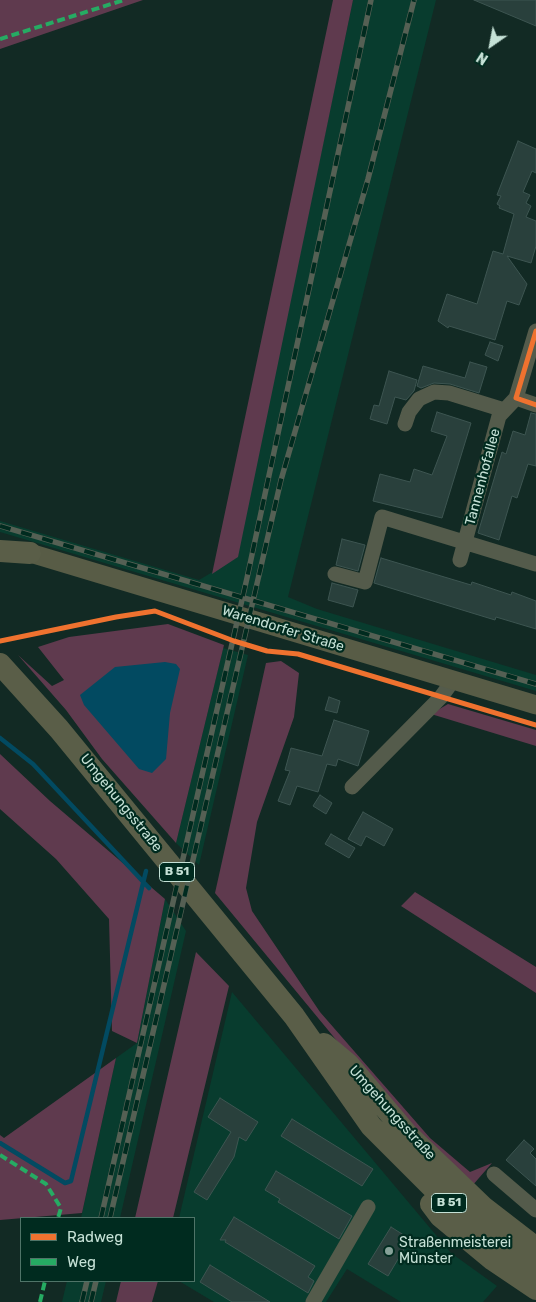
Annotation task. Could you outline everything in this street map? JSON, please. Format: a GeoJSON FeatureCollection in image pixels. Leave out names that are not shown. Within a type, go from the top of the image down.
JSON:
{"type":"FeatureCollection","features":[{"type":"Feature","properties":{"kind":"highway"},"geometry":{"type":"LineString","coordinates":[[0,551],[30,553]]}},
{"type":"Feature","properties":{"kind":"highway","name":"Umgehungsstraße"},"geometry":{"type":"LineString","coordinates":[[0,664],[82,756],[294,1016],[371,1126],[450,1205],[536,1270]]}},
{"type":"Feature","properties":{"kind":"highway","name":"Umgehungsstraße"},"geometry":{"type":"LineString","coordinates":[[294,1016],[349,1065],[407,1134],[483,1207],[536,1248]]}},
{"type":"Feature","properties":{"kind":"highway"},"geometry":{"type":"LineString","coordinates":[[371,1126],[440,1216],[493,1260],[536,1289]]}},
{"type":"Feature","properties":{"kind":"main road","name":"Warendorfer Straße"},"geometry":{"type":"LineString","coordinates":[[30,553],[536,705]]}},
{"type":"Feature","properties":{"kind":"street","name":"Tannenhofallee"},"geometry":{"type":"LineString","coordinates":[[460,560],[499,416],[516,398],[536,331]]}},
{"type":"Feature","properties":{"kind":"street"},"geometry":{"type":"LineString","coordinates":[[405,424],[409,412],[419,399],[434,392],[450,393],[504,410]]}},
{"type":"Feature","properties":{"kind":"street"},"geometry":{"type":"LineString","coordinates":[[516,398],[536,405]]}},
{"type":"Feature","properties":{"kind":"street"},"geometry":{"type":"LineString","coordinates":[[335,574],[365,582],[382,517],[536,564]]}},
{"type":"Feature","properties":{"kind":"street"},"geometry":{"type":"LineString","coordinates":[[352,787],[441,697],[454,679]]}},
{"type":"Feature","properties":{"kind":"street"},"geometry":{"type":"LineString","coordinates":[[494,1174],[536,1210]]}},
{"type":"Feature","properties":{"kind":"street"},"geometry":{"type":"LineString","coordinates":[[313,1302],[368,1207]]}},
{"type":"Feature","properties":{"kind":"shaded area"},"geometry":{"type":"Polygon","coordinates":[[[0,0],[143,0],[0,49],[0,0]]]}},
{"type":"Feature","properties":{"kind":"shaded area"},"geometry":{"type":"Polygon","coordinates":[[[333,0],[353,0],[238,557],[212,574],[333,0]]]}},
{"type":"Feature","properties":{"kind":"shaded area"},"geometry":{"type":"Polygon","coordinates":[[[353,0],[436,0],[288,597],[317,609],[536,675],[536,691],[0,532],[0,521],[199,580],[236,558],[353,0]]]}},
{"type":"Feature","properties":{"kind":"shaded area"},"geometry":{"type":"Polygon","coordinates":[[[168,624],[224,645],[176,843],[102,759],[66,710],[18,655],[52,686],[64,680],[38,647],[69,637],[168,624]]]}},
{"type":"Feature","properties":{"kind":"shaded area"},"geometry":{"type":"Polygon","coordinates":[[[223,648],[248,655],[199,865],[176,843],[223,648]]]}},
{"type":"Feature","properties":{"kind":"shaded area"},"geometry":{"type":"Polygon","coordinates":[[[281,661],[299,673],[294,717],[257,822],[246,888],[252,911],[320,1012],[430,1138],[470,1172],[492,1163],[472,1186],[422,1144],[215,893],[266,663],[281,661]]]}},
{"type":"Feature","properties":{"kind":"shaded area"},"geometry":{"type":"Polygon","coordinates":[[[448,704],[536,730],[536,746],[431,714],[448,704]]]}},
{"type":"Feature","properties":{"kind":"shaded area"},"geometry":{"type":"Polygon","coordinates":[[[0,754],[50,801],[165,899],[137,1043],[112,1031],[109,919],[56,859],[0,809],[0,754]]]}},
{"type":"Feature","properties":{"kind":"shaded area"},"geometry":{"type":"Polygon","coordinates":[[[415,892],[536,967],[536,993],[401,906],[415,892]]]}},
{"type":"Feature","properties":{"kind":"shaded area"},"geometry":{"type":"Polygon","coordinates":[[[165,899],[186,931],[120,1217],[81,1217],[116,1058],[137,1043],[165,899]]]}},
{"type":"Feature","properties":{"kind":"shaded area"},"geometry":{"type":"Polygon","coordinates":[[[196,952],[229,986],[173,1217],[135,1217],[196,952]]]}},
{"type":"Feature","properties":{"kind":"shaded area","name":"Straßenmeisterei Münster"},"geometry":{"type":"Polygon","coordinates":[[[232,992],[451,1253],[497,1286],[483,1302],[401,1302],[347,1269],[326,1302],[214,1302],[181,1282],[195,1282],[195,1217],[179,1217],[232,992]]]}},
{"type":"Feature","properties":{"kind":"shaded area"},"geometry":{"type":"Polygon","coordinates":[[[116,1058],[82,1213],[0,1220],[0,1135],[4,1138],[116,1058]]]}},
{"type":"Feature","properties":{"kind":"shaded area"},"geometry":{"type":"Polygon","coordinates":[[[67,1282],[106,1282],[101,1302],[62,1302],[67,1282]]]}},
{"type":"Feature","properties":{"kind":"shaded area"},"geometry":{"type":"Polygon","coordinates":[[[121,1282],[158,1282],[152,1302],[116,1302],[121,1282]]]}},
{"type":"Feature","properties":{"kind":"water"},"geometry":{"type":"Polygon","coordinates":[[[165,662],[176,664],[180,669],[170,713],[166,759],[152,773],[139,769],[84,705],[80,695],[115,667],[165,662]]]}},
{"type":"Feature","properties":{"kind":"building"},"geometry":{"type":"Polygon","coordinates":[[[474,0],[536,0],[536,26],[474,0]]]}},
{"type":"Feature","properties":{"kind":"building"},"geometry":{"type":"Polygon","coordinates":[[[518,141],[536,149],[536,173],[532,171],[523,192],[530,195],[526,203],[531,206],[526,217],[536,221],[536,246],[531,263],[507,256],[527,284],[519,305],[507,301],[495,340],[449,326],[448,328],[438,321],[447,294],[477,304],[493,251],[503,254],[514,214],[499,208],[500,206],[497,204],[501,196],[497,195],[518,141]]]}},
{"type":"Feature","properties":{"kind":"building"},"geometry":{"type":"Polygon","coordinates":[[[490,342],[503,346],[498,361],[485,355],[490,342]]]}},
{"type":"Feature","properties":{"kind":"building"},"geometry":{"type":"Polygon","coordinates":[[[470,362],[487,367],[479,393],[450,384],[434,383],[421,388],[417,386],[423,366],[465,378],[470,362]]]}},
{"type":"Feature","properties":{"kind":"building"},"geometry":{"type":"Polygon","coordinates":[[[389,371],[417,380],[414,391],[406,400],[395,397],[387,424],[370,419],[374,405],[379,406],[389,371]]]}},
{"type":"Feature","properties":{"kind":"building"},"geometry":{"type":"Polygon","coordinates":[[[437,412],[471,423],[442,518],[373,501],[380,474],[410,482],[414,469],[432,475],[447,436],[431,431],[437,412]]]}},
{"type":"Feature","properties":{"kind":"building"},"geometry":{"type":"Polygon","coordinates":[[[531,413],[536,414],[536,466],[528,464],[517,498],[512,496],[499,540],[478,533],[502,452],[506,454],[513,431],[525,435],[531,413]]]}},
{"type":"Feature","properties":{"kind":"building"},"geometry":{"type":"Polygon","coordinates":[[[342,539],[365,545],[358,571],[336,565],[342,539]]]}},
{"type":"Feature","properties":{"kind":"building"},"geometry":{"type":"Polygon","coordinates":[[[381,558],[471,585],[472,582],[511,595],[512,592],[536,601],[536,629],[496,617],[495,620],[374,583],[381,558]]]}},
{"type":"Feature","properties":{"kind":"building"},"geometry":{"type":"Polygon","coordinates":[[[332,583],[358,590],[353,607],[328,600],[332,583]]]}},
{"type":"Feature","properties":{"kind":"building"},"geometry":{"type":"Polygon","coordinates":[[[329,697],[340,701],[337,713],[325,710],[329,697]]]}},
{"type":"Feature","properties":{"kind":"building"},"geometry":{"type":"Polygon","coordinates":[[[334,720],[369,731],[358,766],[338,759],[336,766],[327,764],[318,792],[297,786],[290,805],[278,801],[290,771],[285,770],[291,748],[322,756],[334,720]]]}},
{"type":"Feature","properties":{"kind":"building"},"geometry":{"type":"Polygon","coordinates":[[[320,795],[332,803],[326,814],[313,806],[320,795]]]}},
{"type":"Feature","properties":{"kind":"building"},"geometry":{"type":"Polygon","coordinates":[[[363,812],[393,829],[384,846],[366,836],[361,846],[348,839],[363,812]]]}},
{"type":"Feature","properties":{"kind":"building"},"geometry":{"type":"Polygon","coordinates":[[[331,834],[355,848],[349,858],[325,844],[331,834]]]}},
{"type":"Feature","properties":{"kind":"building"},"geometry":{"type":"Polygon","coordinates":[[[220,1098],[258,1122],[246,1141],[239,1137],[234,1157],[207,1200],[194,1192],[231,1132],[208,1117],[220,1098]]]}},
{"type":"Feature","properties":{"kind":"building"},"geometry":{"type":"Polygon","coordinates":[[[292,1119],[373,1169],[362,1186],[281,1136],[292,1119]]]}},
{"type":"Feature","properties":{"kind":"building"},"geometry":{"type":"Polygon","coordinates":[[[524,1140],[534,1149],[530,1153],[536,1159],[536,1186],[506,1160],[524,1140]]]}},
{"type":"Feature","properties":{"kind":"building"},"geometry":{"type":"Polygon","coordinates":[[[276,1171],[352,1216],[339,1239],[278,1202],[280,1199],[265,1190],[276,1171]]]}},
{"type":"Feature","properties":{"kind":"building"},"geometry":{"type":"Polygon","coordinates":[[[234,1217],[315,1266],[308,1277],[314,1281],[308,1293],[225,1242],[226,1240],[220,1240],[234,1217]]]}},
{"type":"Feature","properties":{"kind":"building","name":"Straßenmeisterei Münster"},"geometry":{"type":"Polygon","coordinates":[[[391,1227],[410,1239],[388,1276],[368,1264],[391,1227]]]}},
{"type":"Feature","properties":{"kind":"building"},"geometry":{"type":"Polygon","coordinates":[[[210,1265],[270,1302],[232,1302],[200,1282],[210,1265]]]}},
{"type":"Feature","properties":{"kind":"waterway"},"geometry":{"type":"LineString","coordinates":[[0,738],[33,764],[149,888]]}},
{"type":"Feature","properties":{"kind":"waterway"},"geometry":{"type":"LineString","coordinates":[[0,1143],[65,1183],[71,1181],[146,871]]}},
{"type":"Feature","properties":{"kind":"railway"},"geometry":{"type":"LineString","coordinates":[[101,1217],[247,578],[371,0]]}},
{"type":"Feature","properties":{"kind":"railway"},"geometry":{"type":"LineString","coordinates":[[110,1217],[281,480],[368,179],[414,0]]}},
{"type":"Feature","properties":{"kind":"railway"},"geometry":{"type":"LineString","coordinates":[[0,526],[536,684]]}},
{"type":"Feature","properties":{"kind":"railway"},"geometry":{"type":"LineString","coordinates":[[82,1302],[87,1282]]}},
{"type":"Feature","properties":{"kind":"railway"},"geometry":{"type":"LineString","coordinates":[[91,1302],[96,1282]]}},
{"type":"Feature","properties":{"kind":"marked path"},"geometry":{"type":"LineString","coordinates":[[0,39],[124,0]]}},
{"type":"Feature","properties":{"kind":"marked path"},"geometry":{"type":"LineString","coordinates":[[0,1155],[46,1184],[61,1208],[58,1217]]}},
{"type":"Feature","properties":{"kind":"marked path"},"geometry":{"type":"LineString","coordinates":[[40,1302],[45,1282]]}},
{"type":"Feature","properties":{"kind":"cycle path"},"geometry":{"type":"LineString","coordinates":[[536,331],[516,398],[536,405]]}},
{"type":"Feature","properties":{"kind":"cycle path"},"geometry":{"type":"LineString","coordinates":[[0,641],[116,617],[155,611],[234,641],[267,651],[298,654],[536,725]]}},
{"type":"Feature","properties":{"kind":"place","name":"Straßenmeisterei Münster"},"geometry":{"type":"Point","coordinates":[389,1251]}}]}
